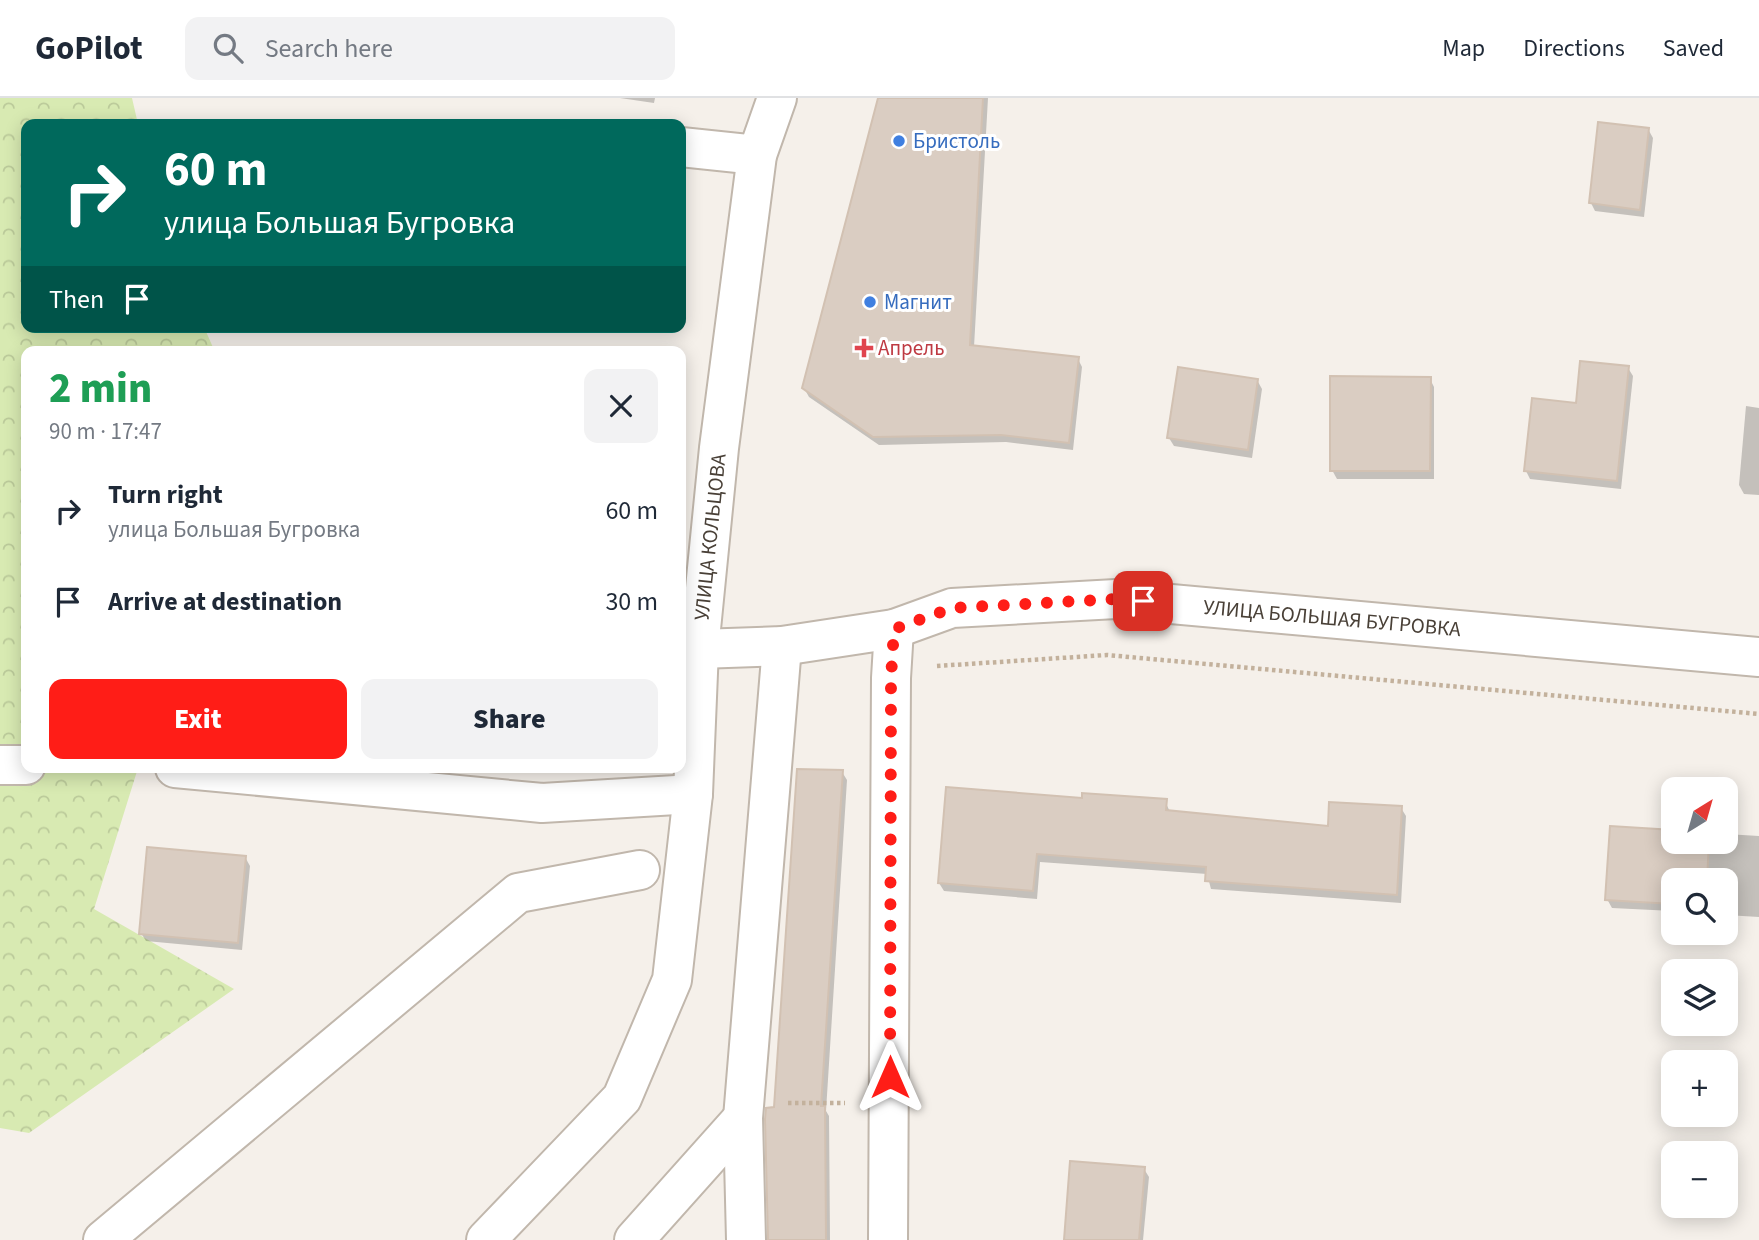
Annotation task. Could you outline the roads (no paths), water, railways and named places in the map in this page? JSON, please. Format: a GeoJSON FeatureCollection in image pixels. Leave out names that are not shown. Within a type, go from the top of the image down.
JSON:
{"type":"FeatureCollection","features":[{"type":"Feature","properties":{"kind":"street","name":"УЛИЦА КОЛЬЦОВА"},"geometry":{"type":"LineString","coordinates":[[486,1240],[622,1098],[672,980],[693,794],[699,649],[719,448],[757,155],[777,98]]}},
{"type":"Feature","properties":{"kind":"street"},"geometry":{"type":"LineString","coordinates":[[686,148],[757,155]]}},
{"type":"Feature","properties":{"kind":"street","name":"УЛИЦА БОЛЬШАЯ БУГРОВКА"},"geometry":{"type":"LineString","coordinates":[[699,649],[782,646],[894,629],[952,608],[1116,599],[1759,657]]}},
{"type":"Feature","properties":{"kind":"street"},"geometry":{"type":"LineString","coordinates":[[888,1240],[891,678],[894,629]]}},
{"type":"Feature","properties":{"kind":"street"},"geometry":{"type":"LineString","coordinates":[[746,1240],[744,1110],[782,646]]}},
{"type":"Feature","properties":{"kind":"street"},"geometry":{"type":"LineString","coordinates":[[0,765],[21,765]]}},
{"type":"Feature","properties":{"kind":"street"},"geometry":{"type":"LineString","coordinates":[[227,773],[542,803],[693,794]]}},
{"type":"Feature","properties":{"kind":"street"},"geometry":{"type":"LineString","coordinates":[[103,1240],[518,893],[640,870]]}},
{"type":"Feature","properties":{"kind":"street"},"geometry":{"type":"LineString","coordinates":[[634,1240],[744,1110]]}},
{"type":"Feature","properties":{"kind":"place","name":"Бристоль"},"geometry":{"type":"Point","coordinates":[899,141]}},
{"type":"Feature","properties":{"kind":"place","name":"Магнит"},"geometry":{"type":"Point","coordinates":[870,302]}},
{"type":"Feature","properties":{"kind":"place","name":"Апрель"},"geometry":{"type":"Point","coordinates":[864,348]}}]}
